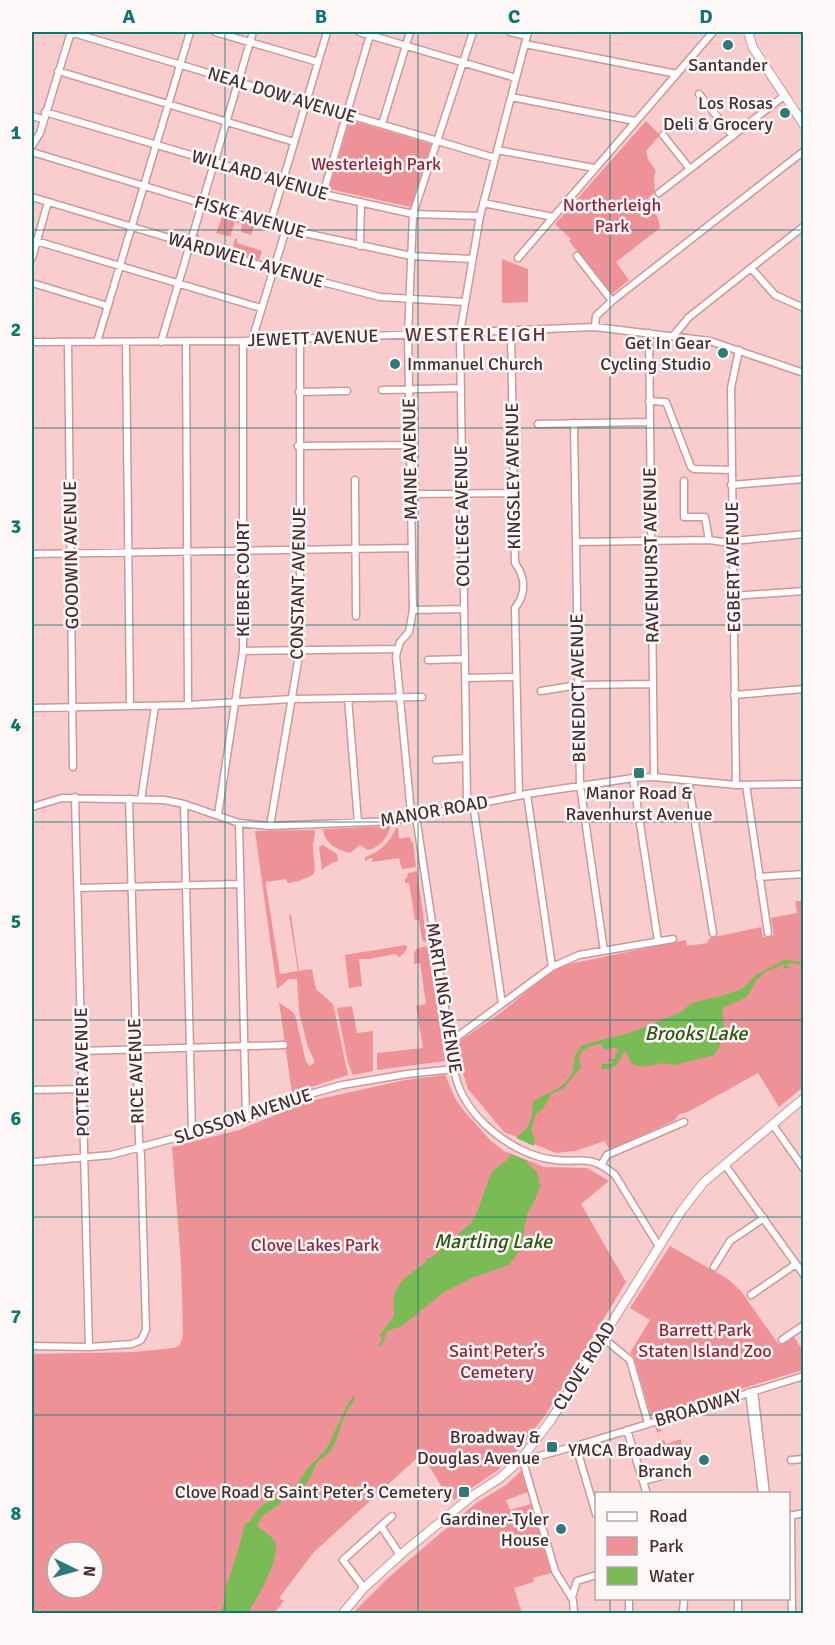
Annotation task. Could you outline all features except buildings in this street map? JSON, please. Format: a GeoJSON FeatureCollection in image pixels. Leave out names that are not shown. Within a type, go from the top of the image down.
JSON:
{"type":"FeatureCollection","features":[{"type":"Feature","properties":{"kind":"main road"},"geometry":{"type":"LineString","coordinates":[[747,32],[753,48],[802,121]]}},
{"type":"Feature","properties":{"kind":"main road","name":"CLOVE ROAD"},"geometry":{"type":"LineString","coordinates":[[342,1614],[364,1588],[400,1555],[472,1496],[500,1478],[522,1458],[551,1420],[658,1245],[704,1182],[804,1098]]}},
{"type":"Feature","properties":{"kind":"street","name":"NEAL DOW AVENUE"},"geometry":{"type":"LineString","coordinates":[[71,32],[495,158]]}},
{"type":"Feature","properties":{"kind":"street"},"geometry":{"type":"LineString","coordinates":[[32,146],[40,133],[71,32]]}},
{"type":"Feature","properties":{"kind":"street"},"geometry":{"type":"LineString","coordinates":[[97,342],[190,32]]}},
{"type":"Feature","properties":{"kind":"street"},"geometry":{"type":"LineString","coordinates":[[215,32],[318,62]]}},
{"type":"Feature","properties":{"kind":"street"},"geometry":{"type":"LineString","coordinates":[[161,342],[253,32]]}},
{"type":"Feature","properties":{"kind":"street"},"geometry":{"type":"LineString","coordinates":[[270,224],[327,32]]}},
{"type":"Feature","properties":{"kind":"street"},"geometry":{"type":"LineString","coordinates":[[359,32],[516,78]]}},
{"type":"Feature","properties":{"kind":"street"},"geometry":{"type":"LineString","coordinates":[[382,124],[410,32]]}},
{"type":"Feature","properties":{"kind":"street","name":"MAINE AVENUE"},"geometry":{"type":"LineString","coordinates":[[397,649],[409,632],[413,610],[408,299],[413,214],[473,32]]}},
{"type":"Feature","properties":{"kind":"street"},"geometry":{"type":"LineString","coordinates":[[510,32],[527,34]]}},
{"type":"Feature","properties":{"kind":"street"},"geometry":{"type":"LineString","coordinates":[[518,258],[713,32]]}},
{"type":"Feature","properties":{"kind":"street","name":"COLLEGE AVENUE"},"geometry":{"type":"LineString","coordinates":[[502,1005],[474,810],[467,801],[460,333],[480,216],[527,34]]}},
{"type":"Feature","properties":{"kind":"street"},"geometry":{"type":"LineString","coordinates":[[323,194],[370,35]]}},
{"type":"Feature","properties":{"kind":"street"},"geometry":{"type":"LineString","coordinates":[[525,44],[677,74]]}},
{"type":"Feature","properties":{"kind":"street"},"geometry":{"type":"LineString","coordinates":[[58,72],[294,142]]}},
{"type":"Feature","properties":{"kind":"street"},"geometry":{"type":"LineString","coordinates":[[699,94],[733,136]]}},
{"type":"Feature","properties":{"kind":"street"},"geometry":{"type":"LineString","coordinates":[[659,193],[784,96]]}},
{"type":"Feature","properties":{"kind":"street"},"geometry":{"type":"LineString","coordinates":[[511,97],[635,121]]}},
{"type":"Feature","properties":{"kind":"street","name":"WILLARD AVENUE"},"geometry":{"type":"LineString","coordinates":[[32,116],[44,116],[156,145],[323,194],[413,214],[480,216]]}},
{"type":"Feature","properties":{"kind":"street"},"geometry":{"type":"LineString","coordinates":[[663,135],[690,169]]}},
{"type":"Feature","properties":{"kind":"street"},"geometry":{"type":"LineString","coordinates":[[497,150],[594,168]]}},
{"type":"Feature","properties":{"kind":"street"},"geometry":{"type":"LineString","coordinates":[[595,327],[596,316],[612,301],[804,151]]}},
{"type":"Feature","properties":{"kind":"street","name":"FISKE AVENUE"},"geometry":{"type":"LineString","coordinates":[[32,152],[270,224],[360,246],[411,256],[472,258]]}},
{"type":"Feature","properties":{"kind":"street","name":"WARDWELL AVENUE"},"geometry":{"type":"LineString","coordinates":[[32,197],[273,269],[380,297],[465,302]]}},
{"type":"Feature","properties":{"kind":"street"},"geometry":{"type":"LineString","coordinates":[[32,258],[48,202]]}},
{"type":"Feature","properties":{"kind":"street"},"geometry":{"type":"LineString","coordinates":[[360,246],[361,202]]}},
{"type":"Feature","properties":{"kind":"street"},"geometry":{"type":"LineString","coordinates":[[483,203],[553,217]]}},
{"type":"Feature","properties":{"kind":"street"},"geometry":{"type":"LineString","coordinates":[[674,335],[688,317],[804,226]]}},
{"type":"Feature","properties":{"kind":"street"},"geometry":{"type":"LineString","coordinates":[[252,340],[286,228]]}},
{"type":"Feature","properties":{"kind":"street"},"geometry":{"type":"LineString","coordinates":[[36,241],[261,308]]}},
{"type":"Feature","properties":{"kind":"street"},"geometry":{"type":"LineString","coordinates":[[577,256],[612,301]]}},
{"type":"Feature","properties":{"kind":"street"},"geometry":{"type":"LineString","coordinates":[[750,268],[775,295],[804,308]]}},
{"type":"Feature","properties":{"kind":"street"},"geometry":{"type":"LineString","coordinates":[[32,283],[108,306]]}},
{"type":"Feature","properties":{"kind":"street","name":"JEWETT AVENUE"},"geometry":{"type":"LineString","coordinates":[[32,342],[243,341],[595,327],[710,340],[804,374]]}},
{"type":"Feature","properties":{"kind":"street","name":"KINGSLEY AVENUE"},"geometry":{"type":"LineString","coordinates":[[511,331],[515,563],[522,574],[524,585],[522,598],[515,608],[519,796]]}},
{"type":"Feature","properties":{"kind":"street","name":"RAVENHURST AVENUE"},"geometry":{"type":"LineString","coordinates":[[649,333],[654,777]]}},
{"type":"Feature","properties":{"kind":"street","name":"CONSTANT AVENUE"},"geometry":{"type":"LineString","coordinates":[[270,826],[300,650],[298,447],[300,339]]}},
{"type":"Feature","properties":{"kind":"street","name":"KEIBER COURT"},"geometry":{"type":"LineString","coordinates":[[218,815],[243,651],[243,341]]}},
{"type":"Feature","properties":{"kind":"street","name":"GOODWIN AVENUE"},"geometry":{"type":"LineString","coordinates":[[68,342],[73,767]]}},
{"type":"Feature","properties":{"kind":"street"},"geometry":{"type":"LineString","coordinates":[[126,342],[130,706]]}},
{"type":"Feature","properties":{"kind":"street"},"geometry":{"type":"LineString","coordinates":[[186,342],[185,552],[188,705]]}},
{"type":"Feature","properties":{"kind":"street","name":"EGBERT AVENUE"},"geometry":{"type":"LineString","coordinates":[[736,785],[731,388],[739,350]]}},
{"type":"Feature","properties":{"kind":"street"},"geometry":{"type":"LineString","coordinates":[[382,390],[460,388]]}},
{"type":"Feature","properties":{"kind":"street"},"geometry":{"type":"LineString","coordinates":[[299,392],[347,391]]}},
{"type":"Feature","properties":{"kind":"street"},"geometry":{"type":"LineString","coordinates":[[649,401],[666,402],[690,467],[731,470]]}},
{"type":"Feature","properties":{"kind":"street"},"geometry":{"type":"LineString","coordinates":[[538,424],[649,422]]}},
{"type":"Feature","properties":{"kind":"street","name":"BENEDICT AVENUE"},"geometry":{"type":"LineString","coordinates":[[574,423],[580,785],[604,951]]}},
{"type":"Feature","properties":{"kind":"street"},"geometry":{"type":"LineString","coordinates":[[298,447],[410,445]]}},
{"type":"Feature","properties":{"kind":"street"},"geometry":{"type":"LineString","coordinates":[[732,485],[804,479]]}},
{"type":"Feature","properties":{"kind":"street"},"geometry":{"type":"LineString","coordinates":[[355,480],[356,616]]}},
{"type":"Feature","properties":{"kind":"street"},"geometry":{"type":"LineString","coordinates":[[684,481],[684,517],[705,518],[709,540]]}},
{"type":"Feature","properties":{"kind":"street"},"geometry":{"type":"LineString","coordinates":[[411,494],[513,493]]}},
{"type":"Feature","properties":{"kind":"street"},"geometry":{"type":"LineString","coordinates":[[576,542],[732,541],[804,534]]}},
{"type":"Feature","properties":{"kind":"street"},"geometry":{"type":"LineString","coordinates":[[32,554],[411,548]]}},
{"type":"Feature","properties":{"kind":"street"},"geometry":{"type":"LineString","coordinates":[[733,596],[804,591]]}},
{"type":"Feature","properties":{"kind":"street"},"geometry":{"type":"LineString","coordinates":[[413,610],[464,609]]}},
{"type":"Feature","properties":{"kind":"street"},"geometry":{"type":"LineString","coordinates":[[243,651],[397,649],[411,813],[414,817]]}},
{"type":"Feature","properties":{"kind":"street"},"geometry":{"type":"LineString","coordinates":[[428,660],[464,659]]}},
{"type":"Feature","properties":{"kind":"street"},"geometry":{"type":"LineString","coordinates":[[465,678],[516,677]]}},
{"type":"Feature","properties":{"kind":"street"},"geometry":{"type":"LineString","coordinates":[[541,691],[578,685],[653,684]]}},
{"type":"Feature","properties":{"kind":"street"},"geometry":{"type":"LineString","coordinates":[[734,694],[804,689]]}},
{"type":"Feature","properties":{"kind":"street"},"geometry":{"type":"LineString","coordinates":[[348,698],[358,822]]}},
{"type":"Feature","properties":{"kind":"street"},"geometry":{"type":"LineString","coordinates":[[32,708],[188,705],[292,699],[422,698]]}},
{"type":"Feature","properties":{"kind":"street"},"geometry":{"type":"LineString","coordinates":[[141,800],[155,706]]}},
{"type":"Feature","properties":{"kind":"street"},"geometry":{"type":"LineString","coordinates":[[436,760],[466,758]]}},
{"type":"Feature","properties":{"kind":"street","name":"MANOR ROAD"},"geometry":{"type":"LineString","coordinates":[[32,807],[62,798],[75,797],[164,800],[184,804],[239,823],[270,826],[394,822],[526,794],[633,778],[654,777],[736,785],[803,785]]}},
{"type":"Feature","properties":{"kind":"street"},"geometry":{"type":"LineString","coordinates":[[633,778],[658,941]]}},
{"type":"Feature","properties":{"kind":"street"},"geometry":{"type":"LineString","coordinates":[[688,780],[713,933]]}},
{"type":"Feature","properties":{"kind":"street"},"geometry":{"type":"LineString","coordinates":[[746,785],[768,933]]}},
{"type":"Feature","properties":{"kind":"street"},"geometry":{"type":"LineString","coordinates":[[526,794],[552,967]]}},
{"type":"Feature","properties":{"kind":"street","name":"POTTER AVENUE"},"geometry":{"type":"LineString","coordinates":[[75,797],[89,1347]]}},
{"type":"Feature","properties":{"kind":"street","name":"RICE AVENUE"},"geometry":{"type":"LineString","coordinates":[[89,1347],[132,1344],[139,1341],[145,1334],[147,1324],[135,1050],[129,799]]}},
{"type":"Feature","properties":{"kind":"street"},"geometry":{"type":"LineString","coordinates":[[184,804],[192,1134]]}},
{"type":"Feature","properties":{"kind":"street","name":"MARTLING AVENUE"},"geometry":{"type":"LineString","coordinates":[[414,817],[419,834],[454,1069],[461,1094],[499,1138],[514,1146],[554,1160],[588,1160],[601,1165]]}},
{"type":"Feature","properties":{"kind":"street"},"geometry":{"type":"LineString","coordinates":[[239,823],[246,1119]]}},
{"type":"Feature","properties":{"kind":"street"},"geometry":{"type":"LineString","coordinates":[[759,877],[804,873]]}},
{"type":"Feature","properties":{"kind":"street"},"geometry":{"type":"LineString","coordinates":[[77,888],[240,884]]}},
{"type":"Feature","properties":{"kind":"street"},"geometry":{"type":"LineString","coordinates":[[450,1042],[552,967],[579,955],[674,939]]}},
{"type":"Feature","properties":{"kind":"street"},"geometry":{"type":"LineString","coordinates":[[81,1051],[284,1045]]}},
{"type":"Feature","properties":{"kind":"street","name":"SLOSSON AVENUE"},"geometry":{"type":"LineString","coordinates":[[32,1162],[111,1155],[246,1119],[296,1098],[342,1085],[454,1069]]}},
{"type":"Feature","properties":{"kind":"street"},"geometry":{"type":"LineString","coordinates":[[32,1090],[82,1089]]}},
{"type":"Feature","properties":{"kind":"street"},"geometry":{"type":"LineString","coordinates":[[658,1245],[615,1175],[601,1165],[607,1155],[684,1122]]}},
{"type":"Feature","properties":{"kind":"street"},"geometry":{"type":"LineString","coordinates":[[772,1125],[804,1169]]}},
{"type":"Feature","properties":{"kind":"street"},"geometry":{"type":"LineString","coordinates":[[725,1165],[804,1275]]}},
{"type":"Feature","properties":{"kind":"street"},"geometry":{"type":"LineString","coordinates":[[714,1267],[730,1241],[764,1218]]}},
{"type":"Feature","properties":{"kind":"street"},"geometry":{"type":"LineString","coordinates":[[751,1295],[796,1264]]}},
{"type":"Feature","properties":{"kind":"street"},"geometry":{"type":"LineString","coordinates":[[782,1340],[804,1325]]}},
{"type":"Feature","properties":{"kind":"street"},"geometry":{"type":"LineString","coordinates":[[602,1337],[630,1360],[648,1423]]}},
{"type":"Feature","properties":{"kind":"street"},"geometry":{"type":"LineString","coordinates":[[32,1347],[89,1347]]}},
{"type":"Feature","properties":{"kind":"street","name":"BROADWAY"},"geometry":{"type":"LineString","coordinates":[[522,1458],[536,1457],[576,1446],[804,1376]]}},
{"type":"Feature","properties":{"kind":"street"},"geometry":{"type":"LineString","coordinates":[[752,1392],[764,1492]]}},
{"type":"Feature","properties":{"kind":"street"},"geometry":{"type":"LineString","coordinates":[[627,1430],[646,1492]]}},
{"type":"Feature","properties":{"kind":"street"},"geometry":{"type":"LineString","coordinates":[[576,1446],[595,1508]]}},
{"type":"Feature","properties":{"kind":"street"},"geometry":{"type":"LineString","coordinates":[[522,1458],[555,1571],[572,1597]]}},
{"type":"Feature","properties":{"kind":"street"},"geometry":{"type":"LineString","coordinates":[[791,1460],[804,1459]]}},
{"type":"Feature","properties":{"kind":"street"},"geometry":{"type":"LineString","coordinates":[[643,1481],[681,1471]]}},
{"type":"Feature","properties":{"kind":"street"},"geometry":{"type":"LineString","coordinates":[[792,1614],[790,1516],[804,1513]]}},
{"type":"Feature","properties":{"kind":"street"},"geometry":{"type":"LineString","coordinates":[[364,1588],[343,1560],[392,1516]]}},
{"type":"Feature","properties":{"kind":"street"},"geometry":{"type":"LineString","coordinates":[[381,1526],[400,1555]]}},
{"type":"Feature","properties":{"kind":"street"},"geometry":{"type":"LineString","coordinates":[[574,1614],[572,1597],[577,1581],[595,1576]]}},
{"type":"Feature","properties":{"kind":"green space","name":"Westerleigh Park"},"geometry":{"type":"Polygon","coordinates":[[[350,120],[431,144],[411,207],[329,189],[350,120]]]}},
{"type":"Feature","properties":{"kind":"green space","name":"Northerleigh Park"},"geometry":{"type":"Polygon","coordinates":[[[646,121],[660,135],[646,151],[656,171],[654,175],[655,192],[648,198],[655,207],[653,210],[660,228],[616,262],[629,280],[612,294],[569,241],[571,239],[555,224],[646,121]]]}},
{"type":"Feature","properties":{"kind":"green space"},"geometry":{"type":"Polygon","coordinates":[[[223,215],[255,224],[251,235],[241,232],[242,224],[235,222],[230,237],[216,233],[223,215]]]}},
{"type":"Feature","properties":{"kind":"green space"},"geometry":{"type":"Polygon","coordinates":[[[199,234],[198,241],[232,251],[235,238],[237,243],[262,251],[259,260],[195,241],[199,234]]]}},
{"type":"Feature","properties":{"kind":"green space"},"geometry":{"type":"Polygon","coordinates":[[[502,259],[528,269],[528,302],[502,303],[502,259]]]}},
{"type":"Feature","properties":{"kind":"green space"},"geometry":{"type":"Polygon","coordinates":[[[390,826],[386,837],[376,847],[368,850],[360,845],[350,853],[332,845],[323,829],[390,826]]]}},
{"type":"Feature","properties":{"kind":"green space"},"geometry":{"type":"Polygon","coordinates":[[[398,828],[399,839],[410,837],[413,842],[416,867],[402,869],[399,858],[371,862],[373,860],[371,858],[365,861],[365,857],[384,846],[398,828]]]}},
{"type":"Feature","properties":{"kind":"green space"},"geometry":{"type":"Polygon","coordinates":[[[315,830],[313,875],[288,883],[286,879],[266,882],[266,886],[280,974],[298,971],[289,915],[291,915],[299,971],[312,969],[316,989],[333,1004],[348,1075],[292,1093],[279,1002],[295,1015],[306,1062],[310,1066],[314,1060],[308,1047],[299,1012],[297,979],[289,979],[277,989],[255,831],[315,830]]]}},
{"type":"Feature","properties":{"kind":"green space"},"geometry":{"type":"Polygon","coordinates":[[[323,845],[337,854],[338,861],[322,870],[319,847],[323,845]]]}},
{"type":"Feature","properties":{"kind":"green space"},"geometry":{"type":"Polygon","coordinates":[[[417,871],[427,941],[425,942],[422,940],[419,920],[415,920],[409,883],[405,883],[408,873],[417,871]]]}},
{"type":"Feature","properties":{"kind":"green space"},"geometry":{"type":"Polygon","coordinates":[[[795,901],[803,901],[803,1087],[779,1107],[758,1073],[688,1112],[679,1114],[675,1120],[612,1149],[609,1149],[605,1141],[575,1151],[556,1153],[504,1132],[468,1089],[461,1067],[458,1042],[499,1014],[543,978],[564,965],[686,940],[687,946],[707,943],[710,938],[761,927],[763,937],[774,935],[771,918],[797,913],[795,901]]]}},
{"type":"Feature","properties":{"kind":"green space"},"geometry":{"type":"Polygon","coordinates":[[[406,945],[405,952],[399,957],[395,954],[359,959],[362,986],[349,988],[345,955],[406,945]]]}},
{"type":"Feature","properties":{"kind":"green space"},"geometry":{"type":"Polygon","coordinates":[[[428,946],[445,1061],[377,1070],[377,1053],[423,1048],[416,1006],[426,1004],[420,963],[414,964],[414,953],[417,948],[428,946]]]}},
{"type":"Feature","properties":{"kind":"green space"},"geometry":{"type":"Polygon","coordinates":[[[352,1006],[357,1033],[373,1031],[373,1071],[353,1075],[348,1063],[337,1008],[352,1006]]]}},
{"type":"Feature","properties":{"kind":"green space","name":"Clove Lakes Park"},"geometry":{"type":"Polygon","coordinates":[[[445,1075],[456,1100],[465,1112],[491,1141],[504,1151],[544,1167],[587,1168],[609,1181],[581,1204],[626,1282],[546,1414],[525,1442],[498,1470],[454,1500],[446,1487],[443,1489],[427,1463],[426,1450],[314,1552],[279,1598],[284,1601],[274,1613],[32,1614],[32,1354],[135,1352],[174,1348],[180,1345],[183,1335],[181,1263],[172,1147],[239,1130],[310,1101],[405,1080],[445,1075]]]}},
{"type":"Feature","properties":{"kind":"green space","name":"Barrett Park Staten Island Zoo"},"geometry":{"type":"Polygon","coordinates":[[[670,1246],[728,1279],[741,1291],[779,1345],[793,1335],[803,1351],[803,1370],[651,1416],[634,1357],[630,1353],[650,1320],[630,1308],[670,1246]]]}},
{"type":"Feature","properties":{"kind":"green space"},"geometry":{"type":"Polygon","coordinates":[[[658,1425],[662,1431],[657,1432],[660,1441],[664,1440],[666,1444],[681,1439],[682,1450],[664,1456],[655,1426],[658,1425]]]}},
{"type":"Feature","properties":{"kind":"green space"},"geometry":{"type":"Polygon","coordinates":[[[521,1471],[528,1492],[506,1500],[510,1510],[531,1504],[551,1573],[533,1578],[534,1582],[514,1588],[522,1613],[353,1613],[388,1578],[476,1503],[506,1485],[521,1471]]]}},
{"type":"Feature","properties":{"kind":"water","name":"Brooks Lake"},"geometry":{"type":"Polygon","coordinates":[[[784,960],[803,962],[803,965],[790,963],[786,965],[791,968],[783,968],[784,964],[765,972],[755,982],[747,997],[724,1007],[722,1014],[724,1034],[714,1055],[675,1065],[664,1063],[640,1067],[631,1063],[626,1052],[613,1067],[602,1069],[601,1064],[612,1064],[613,1062],[607,1060],[614,1059],[618,1049],[613,1047],[607,1050],[602,1044],[592,1046],[581,1053],[579,1062],[581,1067],[564,1088],[551,1094],[543,1108],[536,1114],[531,1131],[535,1138],[534,1146],[516,1138],[526,1129],[532,1117],[533,1102],[568,1080],[573,1071],[576,1053],[583,1045],[632,1032],[681,1012],[691,1003],[742,989],[756,975],[784,960]]]}},
{"type":"Feature","properties":{"kind":"water","name":"Martling Lake"},"geometry":{"type":"Polygon","coordinates":[[[511,1154],[528,1161],[527,1163],[537,1172],[540,1186],[527,1214],[521,1249],[509,1265],[472,1278],[444,1292],[402,1326],[387,1331],[382,1346],[379,1345],[382,1339],[380,1335],[394,1316],[394,1297],[399,1286],[426,1262],[426,1259],[431,1258],[471,1223],[491,1174],[511,1154]]]}},
{"type":"Feature","properties":{"kind":"water"},"geometry":{"type":"Polygon","coordinates":[[[353,1396],[355,1399],[346,1412],[335,1443],[328,1454],[318,1461],[307,1483],[302,1488],[285,1495],[279,1505],[263,1515],[257,1526],[275,1542],[276,1549],[272,1567],[252,1607],[248,1613],[219,1613],[224,1604],[226,1587],[245,1523],[250,1522],[264,1504],[296,1487],[307,1469],[327,1448],[353,1396]]]}},
{"type":"Feature","properties":{"kind":"place","name":"Santander"},"geometry":{"type":"Point","coordinates":[728,45]}},
{"type":"Feature","properties":{"kind":"place","name":"Los Rosas Deli & Grocery"},"geometry":{"type":"Point","coordinates":[785,113]}},
{"type":"Feature","properties":{"kind":"place","name":"Get In Gear Cycling Studio"},"geometry":{"type":"Point","coordinates":[723,353]}},
{"type":"Feature","properties":{"kind":"place","name":"Immanuel Church"},"geometry":{"type":"Point","coordinates":[395,364]}},
{"type":"Feature","properties":{"kind":"place","name":"Manor Road & Ravenhurst Avenue"},"geometry":{"type":"Point","coordinates":[639,773]}},
{"type":"Feature","properties":{"kind":"place","name":"Broadway & Douglas Avenue"},"geometry":{"type":"Point","coordinates":[552,1447]}},
{"type":"Feature","properties":{"kind":"place","name":"YMCA Broadway Branch"},"geometry":{"type":"Point","coordinates":[704,1460]}},
{"type":"Feature","properties":{"kind":"place","name":"Clove Road & Saint Peter’s Cemetery"},"geometry":{"type":"Point","coordinates":[464,1492]}},
{"type":"Feature","properties":{"kind":"place","name":"Gardiner-Tyler House"},"geometry":{"type":"Point","coordinates":[561,1529]}},
{"type":"Feature","properties":{"kind":"district","name":"WESTERLEIGH"},"geometry":{"type":"Point","coordinates":[476,334]}},
{"type":"Feature","properties":{"kind":"park label","name":"Saint Peter’s Cemetery"},"geometry":{"type":"Point","coordinates":[497,1361]}}]}
